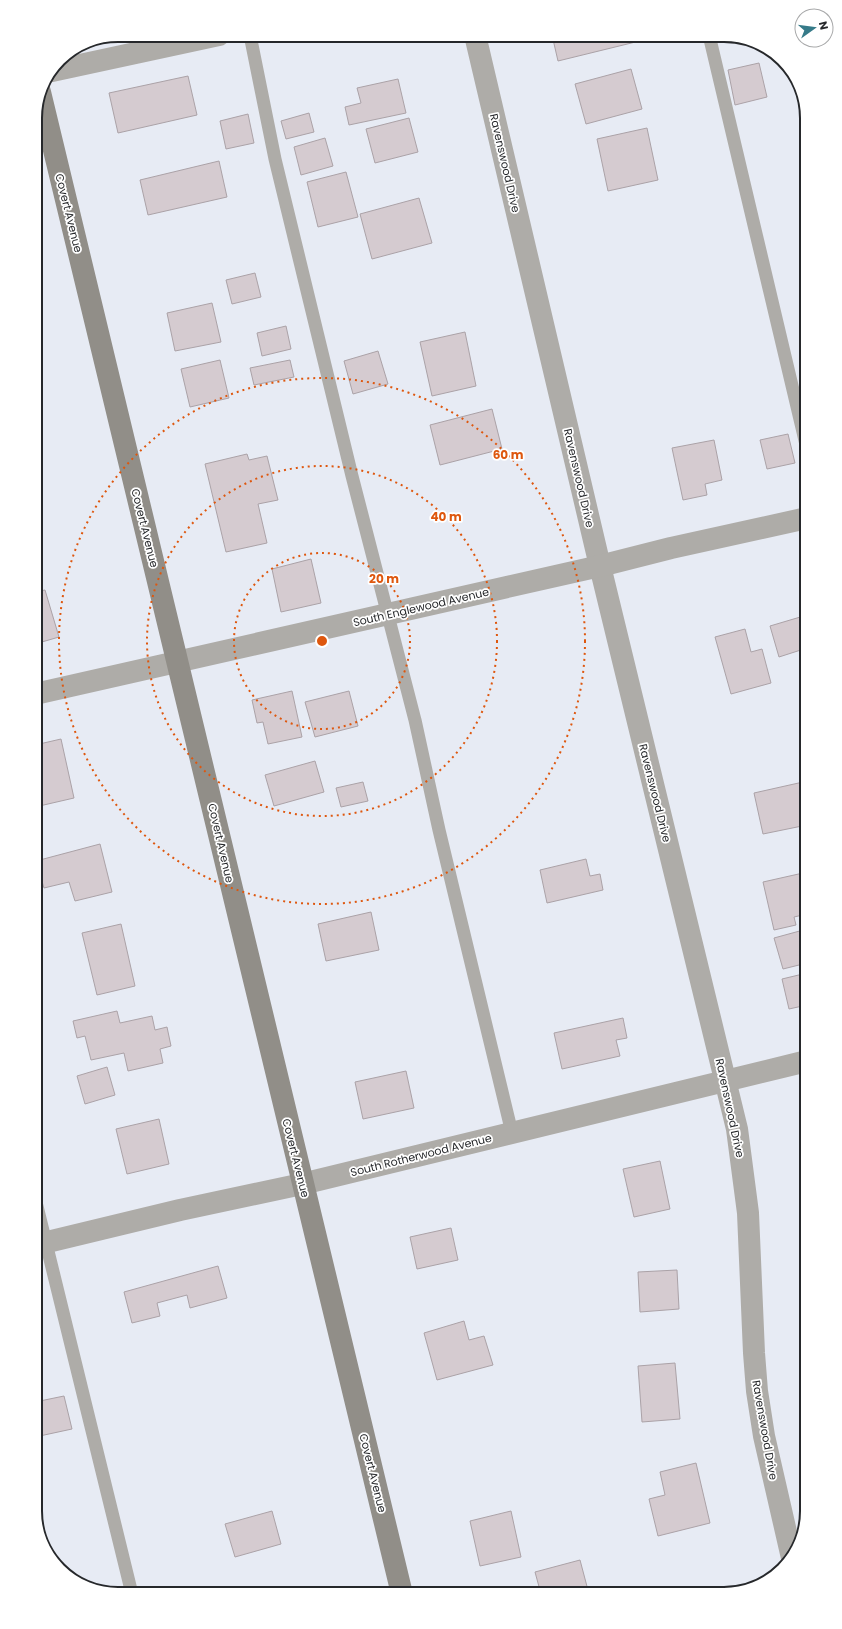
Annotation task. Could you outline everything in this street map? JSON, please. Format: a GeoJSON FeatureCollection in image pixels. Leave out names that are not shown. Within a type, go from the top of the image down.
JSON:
{"type":"FeatureCollection","features":[{"type":"Feature","properties":{"kind":"main road","name":"Covert Avenue"},"geometry":{"type":"LineString","coordinates":[[43,104],[400,1587]]}},
{"type":"Feature","properties":{"kind":"street"},"geometry":{"type":"LineString","coordinates":[[61,68],[186,42]]}},
{"type":"Feature","properties":{"kind":"street","name":"Ravenswood Drive"},"geometry":{"type":"LineString","coordinates":[[476,42],[600,566],[737,1129],[748,1213],[757,1391],[764,1436],[790,1548]]}},
{"type":"Feature","properties":{"kind":"street","name":"South Englewood Avenue"},"geometry":{"type":"LineString","coordinates":[[42,692],[800,520]]}},
{"type":"Feature","properties":{"kind":"street","name":"South Rotherwood Avenue"},"geometry":{"type":"LineString","coordinates":[[42,1244],[180,1210],[302,1184],[800,1063]]}},
{"type":"Feature","properties":{"kind":"lane"},"geometry":{"type":"LineString","coordinates":[[251,42],[275,159],[352,476],[389,614],[512,1133]]}},
{"type":"Feature","properties":{"kind":"lane"},"geometry":{"type":"LineString","coordinates":[[711,42],[800,419]]}},
{"type":"Feature","properties":{"kind":"lane"},"geometry":{"type":"LineString","coordinates":[[42,1252],[130,1587]]}},
{"type":"Feature","properties":{"kind":"building"},"geometry":{"type":"Polygon","coordinates":[[[554,42],[636,42],[558,61],[554,42]]]}},
{"type":"Feature","properties":{"kind":"building"},"geometry":{"type":"Polygon","coordinates":[[[759,63],[767,97],[735,105],[728,70],[759,63]]]}},
{"type":"Feature","properties":{"kind":"building"},"geometry":{"type":"Polygon","coordinates":[[[631,69],[642,109],[586,124],[575,84],[631,69]]]}},
{"type":"Feature","properties":{"kind":"building"},"geometry":{"type":"Polygon","coordinates":[[[188,76],[197,115],[118,133],[109,93],[188,76]]]}},
{"type":"Feature","properties":{"kind":"building"},"geometry":{"type":"Polygon","coordinates":[[[398,79],[406,113],[349,125],[345,107],[361,103],[357,88],[398,79]]]}},
{"type":"Feature","properties":{"kind":"building"},"geometry":{"type":"Polygon","coordinates":[[[309,113],[314,132],[286,139],[281,121],[309,113]]]}},
{"type":"Feature","properties":{"kind":"building"},"geometry":{"type":"Polygon","coordinates":[[[248,114],[254,143],[226,149],[220,121],[248,114]]]}},
{"type":"Feature","properties":{"kind":"building"},"geometry":{"type":"Polygon","coordinates":[[[409,118],[418,152],[375,163],[366,129],[409,118]]]}},
{"type":"Feature","properties":{"kind":"building"},"geometry":{"type":"Polygon","coordinates":[[[647,128],[658,180],[608,191],[597,139],[647,128]]]}},
{"type":"Feature","properties":{"kind":"building"},"geometry":{"type":"Polygon","coordinates":[[[325,138],[333,166],[301,175],[294,147],[325,138]]]}},
{"type":"Feature","properties":{"kind":"building"},"geometry":{"type":"Polygon","coordinates":[[[219,161],[227,197],[148,215],[140,180],[219,161]]]}},
{"type":"Feature","properties":{"kind":"building"},"geometry":{"type":"Polygon","coordinates":[[[346,172],[358,217],[318,227],[307,182],[346,172]]]}},
{"type":"Feature","properties":{"kind":"building"},"geometry":{"type":"Polygon","coordinates":[[[419,198],[432,243],[372,259],[360,214],[419,198]]]}},
{"type":"Feature","properties":{"kind":"building"},"geometry":{"type":"Polygon","coordinates":[[[255,273],[261,297],[232,304],[226,280],[255,273]]]}},
{"type":"Feature","properties":{"kind":"building"},"geometry":{"type":"Polygon","coordinates":[[[212,303],[221,342],[175,351],[167,313],[212,303]]]}},
{"type":"Feature","properties":{"kind":"building"},"geometry":{"type":"Polygon","coordinates":[[[286,326],[291,349],[262,356],[257,333],[286,326]]]}},
{"type":"Feature","properties":{"kind":"building"},"geometry":{"type":"Polygon","coordinates":[[[465,332],[476,386],[432,396],[420,342],[465,332]]]}},
{"type":"Feature","properties":{"kind":"building"},"geometry":{"type":"Polygon","coordinates":[[[378,351],[388,384],[353,394],[344,361],[378,351]]]}},
{"type":"Feature","properties":{"kind":"building"},"geometry":{"type":"Polygon","coordinates":[[[220,360],[229,398],[190,407],[181,369],[220,360]]]}},
{"type":"Feature","properties":{"kind":"building"},"geometry":{"type":"Polygon","coordinates":[[[290,360],[294,377],[254,385],[250,368],[290,360]]]}},
{"type":"Feature","properties":{"kind":"building"},"geometry":{"type":"Polygon","coordinates":[[[492,409],[502,449],[440,465],[430,425],[492,409]]]}},
{"type":"Feature","properties":{"kind":"building"},"geometry":{"type":"Polygon","coordinates":[[[788,434],[795,463],[767,469],[760,440],[788,434]]]}},
{"type":"Feature","properties":{"kind":"building"},"geometry":{"type":"Polygon","coordinates":[[[714,440],[722,480],[705,484],[707,495],[683,500],[672,448],[714,440]]]}},
{"type":"Feature","properties":{"kind":"building"},"geometry":{"type":"Polygon","coordinates":[[[247,454],[249,460],[267,456],[278,500],[258,504],[267,543],[226,552],[205,464],[247,454]]]}},
{"type":"Feature","properties":{"kind":"building"},"geometry":{"type":"Polygon","coordinates":[[[311,559],[321,603],[281,612],[272,569],[311,559]]]}},
{"type":"Feature","properties":{"kind":"building"},"geometry":{"type":"Polygon","coordinates":[[[45,590],[59,637],[42,642],[42,591],[45,590]]]}},
{"type":"Feature","properties":{"kind":"building"},"geometry":{"type":"Polygon","coordinates":[[[800,617],[800,650],[779,657],[770,626],[800,617]]]}},
{"type":"Feature","properties":{"kind":"building"},"geometry":{"type":"Polygon","coordinates":[[[745,629],[751,652],[762,649],[771,683],[731,694],[715,637],[745,629]]]}},
{"type":"Feature","properties":{"kind":"building"},"geometry":{"type":"Polygon","coordinates":[[[292,691],[302,737],[268,744],[263,722],[257,723],[252,700],[292,691]]]}},
{"type":"Feature","properties":{"kind":"building"},"geometry":{"type":"Polygon","coordinates":[[[349,691],[358,726],[315,737],[305,702],[349,691]]]}},
{"type":"Feature","properties":{"kind":"building"},"geometry":{"type":"Polygon","coordinates":[[[61,739],[74,798],[42,805],[42,743],[61,739]]]}},
{"type":"Feature","properties":{"kind":"building"},"geometry":{"type":"Polygon","coordinates":[[[315,761],[324,792],[274,806],[265,775],[315,761]]]}},
{"type":"Feature","properties":{"kind":"building"},"geometry":{"type":"Polygon","coordinates":[[[363,782],[368,801],[341,807],[336,788],[363,782]]]}},
{"type":"Feature","properties":{"kind":"building"},"geometry":{"type":"Polygon","coordinates":[[[800,783],[800,826],[763,834],[754,793],[800,783]]]}},
{"type":"Feature","properties":{"kind":"building"},"geometry":{"type":"Polygon","coordinates":[[[100,844],[112,892],[75,901],[69,882],[44,888],[42,881],[42,859],[100,844]]]}},
{"type":"Feature","properties":{"kind":"building"},"geometry":{"type":"Polygon","coordinates":[[[586,859],[590,876],[600,874],[603,890],[547,903],[540,870],[586,859]]]}},
{"type":"Feature","properties":{"kind":"building"},"geometry":{"type":"Polygon","coordinates":[[[800,874],[800,916],[794,917],[796,925],[774,930],[763,882],[800,874]]]}},
{"type":"Feature","properties":{"kind":"building"},"geometry":{"type":"Polygon","coordinates":[[[371,912],[379,950],[326,961],[318,924],[371,912]]]}},
{"type":"Feature","properties":{"kind":"building"},"geometry":{"type":"Polygon","coordinates":[[[121,924],[135,986],[97,995],[82,933],[121,924]]]}},
{"type":"Feature","properties":{"kind":"building"},"geometry":{"type":"Polygon","coordinates":[[[800,931],[800,965],[783,969],[774,938],[800,931]]]}},
{"type":"Feature","properties":{"kind":"building"},"geometry":{"type":"Polygon","coordinates":[[[800,975],[800,1007],[789,1009],[782,979],[800,975]]]}},
{"type":"Feature","properties":{"kind":"building"},"geometry":{"type":"Polygon","coordinates":[[[117,1011],[120,1023],[152,1016],[155,1030],[167,1027],[171,1046],[160,1049],[163,1063],[128,1071],[124,1053],[91,1060],[85,1036],[77,1038],[73,1021],[117,1011]]]}},
{"type":"Feature","properties":{"kind":"building"},"geometry":{"type":"Polygon","coordinates":[[[623,1018],[627,1038],[616,1040],[620,1056],[562,1069],[554,1033],[623,1018]]]}},
{"type":"Feature","properties":{"kind":"building"},"geometry":{"type":"Polygon","coordinates":[[[107,1067],[115,1095],[85,1104],[77,1076],[107,1067]]]}},
{"type":"Feature","properties":{"kind":"building"},"geometry":{"type":"Polygon","coordinates":[[[406,1071],[414,1108],[363,1119],[355,1082],[406,1071]]]}},
{"type":"Feature","properties":{"kind":"building"},"geometry":{"type":"Polygon","coordinates":[[[159,1119],[169,1164],[127,1174],[116,1129],[159,1119]]]}},
{"type":"Feature","properties":{"kind":"building"},"geometry":{"type":"Polygon","coordinates":[[[660,1161],[670,1209],[634,1217],[623,1169],[660,1161]]]}},
{"type":"Feature","properties":{"kind":"building"},"geometry":{"type":"Polygon","coordinates":[[[451,1228],[458,1260],[417,1269],[410,1237],[451,1228]]]}},
{"type":"Feature","properties":{"kind":"building"},"geometry":{"type":"Polygon","coordinates":[[[218,1266],[227,1298],[190,1308],[187,1295],[157,1303],[160,1316],[132,1323],[124,1292],[218,1266]]]}},
{"type":"Feature","properties":{"kind":"building"},"geometry":{"type":"Polygon","coordinates":[[[677,1270],[679,1309],[640,1312],[638,1272],[677,1270]]]}},
{"type":"Feature","properties":{"kind":"building"},"geometry":{"type":"Polygon","coordinates":[[[464,1321],[469,1340],[484,1336],[493,1365],[437,1380],[424,1333],[464,1321]]]}},
{"type":"Feature","properties":{"kind":"building"},"geometry":{"type":"Polygon","coordinates":[[[675,1363],[680,1419],[642,1422],[638,1366],[675,1363]]]}},
{"type":"Feature","properties":{"kind":"building"},"geometry":{"type":"Polygon","coordinates":[[[64,1396],[72,1429],[42,1435],[42,1401],[64,1396]]]}},
{"type":"Feature","properties":{"kind":"building"},"geometry":{"type":"Polygon","coordinates":[[[696,1463],[710,1523],[658,1536],[649,1499],[665,1495],[660,1472],[696,1463]]]}},
{"type":"Feature","properties":{"kind":"building"},"geometry":{"type":"Polygon","coordinates":[[[272,1511],[281,1544],[235,1557],[225,1524],[272,1511]]]}},
{"type":"Feature","properties":{"kind":"building"},"geometry":{"type":"Polygon","coordinates":[[[511,1511],[521,1557],[480,1566],[470,1521],[511,1511]]]}},
{"type":"Feature","properties":{"kind":"building"},"geometry":{"type":"Polygon","coordinates":[[[580,1560],[587,1587],[539,1587],[535,1572],[580,1560]]]}}]}
